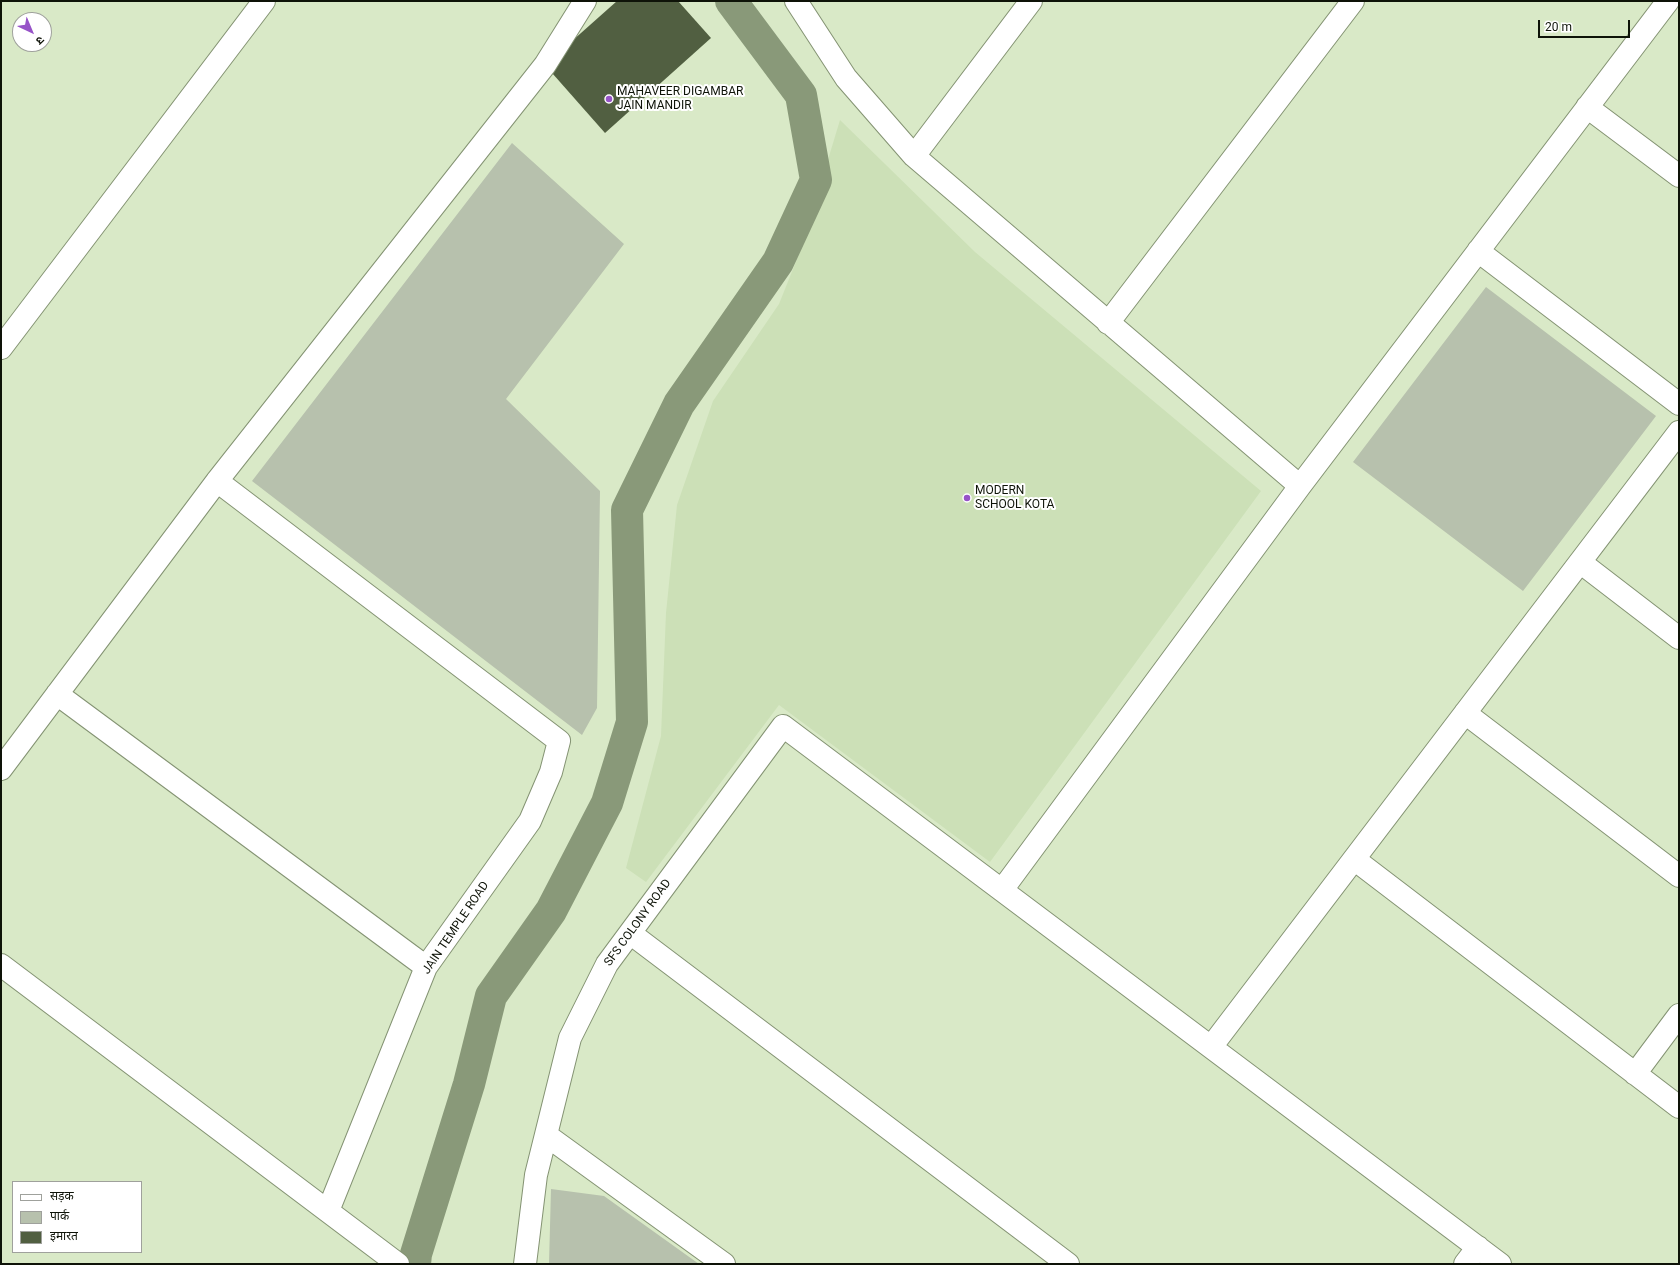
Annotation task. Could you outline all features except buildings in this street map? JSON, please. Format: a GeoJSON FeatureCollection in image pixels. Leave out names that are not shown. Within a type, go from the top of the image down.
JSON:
{"type":"FeatureCollection","features":[{"type":"Feature","properties":{"kind":"street"},"geometry":{"type":"LineString","coordinates":[[1,348],[264,1]]}},
{"type":"Feature","properties":{"kind":"street"},"geometry":{"type":"LineString","coordinates":[[1,769],[216,481],[544,65],[585,1]]}},
{"type":"Feature","properties":{"kind":"street"},"geometry":{"type":"LineString","coordinates":[[796,1],[846,78],[914,156],[1300,486]]}},
{"type":"Feature","properties":{"kind":"street"},"geometry":{"type":"LineString","coordinates":[[914,156],[1031,1]]}},
{"type":"Feature","properties":{"kind":"street"},"geometry":{"type":"LineString","coordinates":[[1108,323],[1353,1]]}},
{"type":"Feature","properties":{"kind":"street"},"geometry":{"type":"LineString","coordinates":[[1500,1264],[1471,1256],[1211,1047],[1002,890],[1300,486],[1668,1]]}},
{"type":"Feature","properties":{"kind":"street"},"geometry":{"type":"LineString","coordinates":[[1587,107],[1679,176]]}},
{"type":"Feature","properties":{"kind":"street"},"geometry":{"type":"LineString","coordinates":[[1478,251],[1679,404]]}},
{"type":"Feature","properties":{"kind":"street"},"geometry":{"type":"LineString","coordinates":[[1211,1047],[1679,432]]}},
{"type":"Feature","properties":{"kind":"street","name":"JAIN TEMPLE ROAD"},"geometry":{"type":"LineString","coordinates":[[216,481],[559,741],[551,772],[530,821],[426,967],[328,1211]]}},
{"type":"Feature","properties":{"kind":"street"},"geometry":{"type":"LineString","coordinates":[[1580,562],[1679,638]]}},
{"type":"Feature","properties":{"kind":"street"},"geometry":{"type":"LineString","coordinates":[[58,694],[426,967]]}},
{"type":"Feature","properties":{"kind":"street"},"geometry":{"type":"LineString","coordinates":[[1465,713],[1679,876]]}},
{"type":"Feature","properties":{"kind":"street","name":"SFS COLONY ROAD"},"geometry":{"type":"LineString","coordinates":[[525,1264],[536,1175],[570,1038],[608,964],[783,726],[1002,890]]}},
{"type":"Feature","properties":{"kind":"street"},"geometry":{"type":"LineString","coordinates":[[1354,859],[1679,1107]]}},
{"type":"Feature","properties":{"kind":"street"},"geometry":{"type":"LineString","coordinates":[[630,933],[1068,1264]]}},
{"type":"Feature","properties":{"kind":"street"},"geometry":{"type":"LineString","coordinates":[[1,965],[398,1264]]}},
{"type":"Feature","properties":{"kind":"street"},"geometry":{"type":"LineString","coordinates":[[1635,1074],[1679,1015]]}},
{"type":"Feature","properties":{"kind":"street"},"geometry":{"type":"LineString","coordinates":[[546,1135],[724,1264]]}},
{"type":"Feature","properties":{"kind":"shaded area","name":"MODERN SCHOOL KOTA"},"geometry":{"type":"Polygon","coordinates":[[[840,120],[975,252],[1261,491],[990,862],[779,705],[646,882],[626,868],[661,736],[666,613],[677,505],[713,401],[779,304],[801,249],[840,120]]]}},
{"type":"Feature","properties":{"kind":"green space"},"geometry":{"type":"Polygon","coordinates":[[[512,143],[624,244],[506,399],[600,491],[597,708],[582,735],[252,481],[512,143]]]}},
{"type":"Feature","properties":{"kind":"green space"},"geometry":{"type":"Polygon","coordinates":[[[1486,287],[1656,416],[1523,591],[1353,462],[1486,287]]]}},
{"type":"Feature","properties":{"kind":"green space"},"geometry":{"type":"Polygon","coordinates":[[[551,1189],[604,1196],[699,1264],[549,1264],[551,1189]]]}},
{"type":"Feature","properties":{"kind":"waterway"},"geometry":{"type":"LineString","coordinates":[[415,1264],[416,1254],[469,1084],[491,996],[551,911],[607,803],[632,722],[627,510],[679,404],[778,262],[816,180],[801,95],[731,1]]}},
{"type":"Feature","properties":{"kind":"place","name":"MAHAVEER DIGAMBAR JAIN MANDIR"},"geometry":{"type":"Point","coordinates":[609,99]}},
{"type":"Feature","properties":{"kind":"place","name":"MODERN SCHOOL KOTA"},"geometry":{"type":"Point","coordinates":[967,498]}}]}
